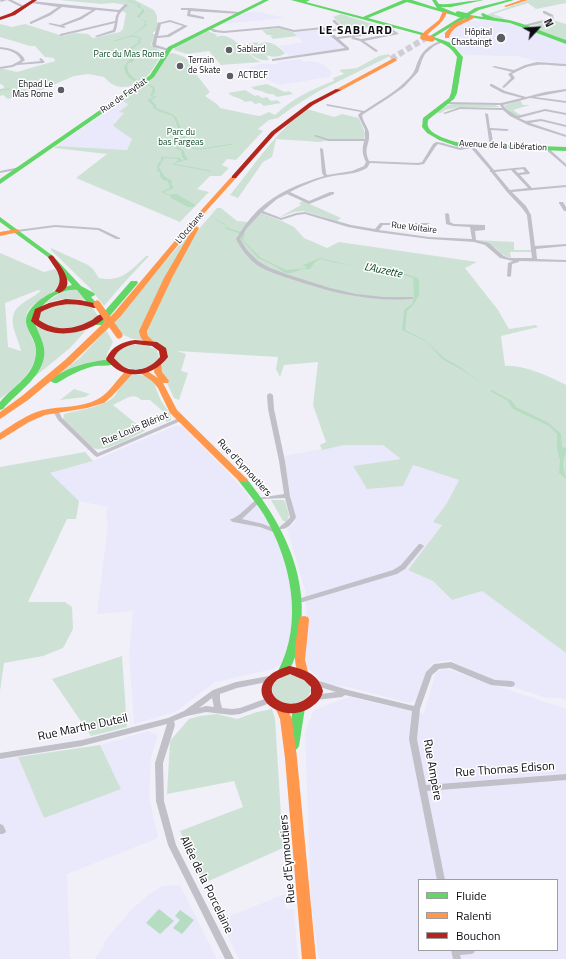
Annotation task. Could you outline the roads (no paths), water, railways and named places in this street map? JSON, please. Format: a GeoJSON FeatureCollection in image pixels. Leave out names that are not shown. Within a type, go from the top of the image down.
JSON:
{"type":"FeatureCollection","features":[{"type":"Feature","properties":{"kind":"main road"},"geometry":{"type":"LineString","coordinates":[[168,50],[267,0]]}},
{"type":"Feature","properties":{"kind":"main road"},"geometry":{"type":"LineString","coordinates":[[365,19],[407,0],[451,6],[478,1]]}},
{"type":"Feature","properties":{"kind":"main road"},"geometry":{"type":"LineString","coordinates":[[435,38],[469,10],[502,0]]}},
{"type":"Feature","properties":{"kind":"main road"},"geometry":{"type":"LineString","coordinates":[[435,38],[470,12],[512,0]]}},
{"type":"Feature","properties":{"kind":"main road"},"geometry":{"type":"LineString","coordinates":[[435,38],[447,33],[465,16],[483,14],[526,0]]}},
{"type":"Feature","properties":{"kind":"main road"},"geometry":{"type":"LineString","coordinates":[[301,1],[392,28],[435,38],[460,57],[452,101],[425,119],[425,127],[431,134]]}},
{"type":"Feature","properties":{"kind":"main road"},"geometry":{"type":"LineString","coordinates":[[446,12],[478,1]]}},
{"type":"Feature","properties":{"kind":"main road"},"geometry":{"type":"LineString","coordinates":[[1,18],[31,2]]}},
{"type":"Feature","properties":{"kind":"main road"},"geometry":{"type":"LineString","coordinates":[[434,4],[446,12],[465,16],[494,19]]}},
{"type":"Feature","properties":{"kind":"main road"},"geometry":{"type":"LineString","coordinates":[[435,38],[446,12]]}},
{"type":"Feature","properties":{"kind":"main road"},"geometry":{"type":"LineString","coordinates":[[483,14],[486,17],[524,26],[552,38],[566,42]]}},
{"type":"Feature","properties":{"kind":"main road","name":"Rue de Feytiat"},"geometry":{"type":"LineString","coordinates":[[2,176],[20,168],[143,83],[152,76],[168,50]]}},
{"type":"Feature","properties":{"kind":"main road","name":"L'Occitane"},"geometry":{"type":"LineString","coordinates":[[0,407],[64,357],[111,309],[267,132],[290,113],[307,102],[330,89],[392,59],[329,93],[282,125],[265,140],[117,315],[68,362],[0,416]]}},
{"type":"Feature","properties":{"kind":"main road","name":"Avenue de la Libération"},"geometry":{"type":"LineString","coordinates":[[431,134],[452,143],[472,146],[566,149]]}},
{"type":"Feature","properties":{"kind":"main road"},"geometry":{"type":"LineString","coordinates":[[0,437],[38,415],[56,411],[78,409],[103,401],[115,390],[121,378],[131,372],[158,366],[165,357],[165,352],[144,337],[143,331],[168,278],[207,208]]}},
{"type":"Feature","properties":{"kind":"main road"},"geometry":{"type":"LineString","coordinates":[[0,219],[63,264],[91,295],[96,305]]}},
{"type":"Feature","properties":{"kind":"main road"},"geometry":{"type":"LineString","coordinates":[[0,234],[18,231]]}},
{"type":"Feature","properties":{"kind":"main road"},"geometry":{"type":"LineString","coordinates":[[51,256],[96,305],[117,335],[119,346]]}},
{"type":"Feature","properties":{"kind":"main road"},"geometry":{"type":"LineString","coordinates":[[0,407],[25,383],[38,363],[40,353],[39,342],[30,321],[30,316],[33,310],[59,291],[64,284],[65,278],[51,256]]}},
{"type":"Feature","properties":{"kind":"main road"},"geometry":{"type":"LineString","coordinates":[[59,291],[80,288],[91,295]]}},
{"type":"Feature","properties":{"kind":"main road"},"geometry":{"type":"LineString","coordinates":[[96,305],[78,301],[59,301],[51,303],[38,311],[35,321],[45,329],[53,331],[75,330],[88,326],[111,309]]}},
{"type":"Feature","properties":{"kind":"main road"},"geometry":{"type":"LineString","coordinates":[[117,335],[135,342]]}},
{"type":"Feature","properties":{"kind":"main road"},"geometry":{"type":"LineString","coordinates":[[115,390],[115,365],[110,359],[111,354],[119,346],[135,342],[150,342]]}},
{"type":"Feature","properties":{"kind":"main road"},"geometry":{"type":"LineString","coordinates":[[10,409],[18,406],[60,378],[86,364],[97,361],[115,365],[131,372]]}},
{"type":"Feature","properties":{"kind":"main road"},"geometry":{"type":"LineString","coordinates":[[158,366],[158,372],[165,381],[171,399],[178,410],[244,474],[262,499]]}},
{"type":"Feature","properties":{"kind":"main road","name":"Rue d'Eymoutiers"},"geometry":{"type":"LineString","coordinates":[[141,371],[153,376],[160,382],[167,402],[181,420],[262,499],[281,530],[296,588],[298,614],[291,658],[283,671]]}},
{"type":"Feature","properties":{"kind":"main road"},"geometry":{"type":"LineString","coordinates":[[281,530],[289,545],[303,600],[304,621],[300,660],[303,672]]}},
{"type":"Feature","properties":{"kind":"main road"},"geometry":{"type":"LineString","coordinates":[[296,670],[303,672],[316,683],[317,687],[316,697],[306,706],[299,708],[281,707],[270,700],[265,689],[270,678],[283,671],[296,670]]}},
{"type":"Feature","properties":{"kind":"main road"},"geometry":{"type":"LineString","coordinates":[[281,707],[286,720],[291,758]]}},
{"type":"Feature","properties":{"kind":"main road"},"geometry":{"type":"LineString","coordinates":[[291,758],[299,708]]}},
{"type":"Feature","properties":{"kind":"main road","name":"Rue d'Eymoutiers"},"geometry":{"type":"LineString","coordinates":[[291,758],[309,959]]}},
{"type":"Feature","properties":{"kind":"street"},"geometry":{"type":"LineString","coordinates":[[9,0],[95,10],[120,10]]}},
{"type":"Feature","properties":{"kind":"street"},"geometry":{"type":"LineString","coordinates":[[97,36],[114,31],[120,10],[126,5]]}},
{"type":"Feature","properties":{"kind":"street"},"geometry":{"type":"LineString","coordinates":[[31,23],[50,14],[61,6]]}},
{"type":"Feature","properties":{"kind":"street"},"geometry":{"type":"LineString","coordinates":[[182,9],[240,13]]}},
{"type":"Feature","properties":{"kind":"street"},"geometry":{"type":"LineString","coordinates":[[190,9],[188,15],[203,18]]}},
{"type":"Feature","properties":{"kind":"street"},"geometry":{"type":"LineString","coordinates":[[60,26],[81,18],[95,10]]}},
{"type":"Feature","properties":{"kind":"street"},"geometry":{"type":"LineString","coordinates":[[524,26],[553,19],[552,16],[544,12]]}},
{"type":"Feature","properties":{"kind":"street"},"geometry":{"type":"LineString","coordinates":[[156,37],[168,36],[186,27],[170,21],[160,23],[156,37],[154,44],[155,47],[168,50]]}},
{"type":"Feature","properties":{"kind":"street"},"geometry":{"type":"LineString","coordinates":[[328,32],[342,29],[334,21]]}},
{"type":"Feature","properties":{"kind":"street"},"geometry":{"type":"LineString","coordinates":[[61,35],[116,22]]}},
{"type":"Feature","properties":{"kind":"street"},"geometry":{"type":"LineString","coordinates":[[50,24],[73,31]]}},
{"type":"Feature","properties":{"kind":"street"},"geometry":{"type":"LineString","coordinates":[[209,28],[215,31],[224,32],[281,27],[294,31],[321,28],[336,38],[348,49],[273,60]]}},
{"type":"Feature","properties":{"kind":"street"},"geometry":{"type":"LineString","coordinates":[[336,38],[378,33],[392,28],[397,34],[361,40]]}},
{"type":"Feature","properties":{"kind":"street"},"geometry":{"type":"LineString","coordinates":[[350,37],[361,40],[376,51]]}},
{"type":"Feature","properties":{"kind":"street"},"geometry":{"type":"LineString","coordinates":[[412,298],[393,300],[330,290],[282,275],[263,267],[242,247],[238,239],[254,216],[270,201],[287,192],[326,176],[366,167],[368,162],[363,150],[367,134],[360,115],[397,92],[416,73],[419,67],[419,60],[435,38]]}},
{"type":"Feature","properties":{"kind":"street"},"geometry":{"type":"LineString","coordinates":[[0,48],[16,52],[22,56],[23,60],[17,64]]}},
{"type":"Feature","properties":{"kind":"street"},"geometry":{"type":"LineString","coordinates":[[0,68],[17,64],[43,62],[41,59]]}},
{"type":"Feature","properties":{"kind":"street"},"geometry":{"type":"LineString","coordinates":[[504,87],[513,78],[510,74],[532,62],[566,65]]}},
{"type":"Feature","properties":{"kind":"street"},"geometry":{"type":"LineString","coordinates":[[494,67],[514,71]]}},
{"type":"Feature","properties":{"kind":"street"},"geometry":{"type":"LineString","coordinates":[[491,85],[508,94],[566,102]]}},
{"type":"Feature","properties":{"kind":"street"},"geometry":{"type":"LineString","coordinates":[[452,101],[501,104],[544,91],[566,90]]}},
{"type":"Feature","properties":{"kind":"street"},"geometry":{"type":"LineString","coordinates":[[501,104],[503,109]]}},
{"type":"Feature","properties":{"kind":"street"},"geometry":{"type":"LineString","coordinates":[[328,105],[365,112]]}},
{"type":"Feature","properties":{"kind":"street"},"geometry":{"type":"LineString","coordinates":[[445,112],[460,108],[503,109],[527,122],[566,136]]}},
{"type":"Feature","properties":{"kind":"street"},"geometry":{"type":"LineString","coordinates":[[518,117],[545,110],[566,116],[558,124]]}},
{"type":"Feature","properties":{"kind":"street"},"geometry":{"type":"LineString","coordinates":[[486,114],[492,146]]}},
{"type":"Feature","properties":{"kind":"street"},"geometry":{"type":"LineString","coordinates":[[527,122],[541,120],[566,126]]}},
{"type":"Feature","properties":{"kind":"street"},"geometry":{"type":"LineString","coordinates":[[489,129],[507,130]]}},
{"type":"Feature","properties":{"kind":"street"},"geometry":{"type":"LineString","coordinates":[[431,134],[437,143],[452,147],[466,148],[472,146],[508,191],[524,207],[529,215],[535,260]]}},
{"type":"Feature","properties":{"kind":"street"},"geometry":{"type":"LineString","coordinates":[[316,136],[328,140],[366,140]]}},
{"type":"Feature","properties":{"kind":"street"},"geometry":{"type":"LineString","coordinates":[[368,162],[423,163],[434,145],[437,143]]}},
{"type":"Feature","properties":{"kind":"street"},"geometry":{"type":"LineString","coordinates":[[546,148],[566,166]]}},
{"type":"Feature","properties":{"kind":"street"},"geometry":{"type":"LineString","coordinates":[[321,149],[324,173],[326,176]]}},
{"type":"Feature","properties":{"kind":"street"},"geometry":{"type":"LineString","coordinates":[[491,171],[524,168],[528,173],[517,174]]}},
{"type":"Feature","properties":{"kind":"street"},"geometry":{"type":"LineString","coordinates":[[512,169],[531,189]]}},
{"type":"Feature","properties":{"kind":"street"},"geometry":{"type":"LineString","coordinates":[[508,191],[566,186]]}},
{"type":"Feature","properties":{"kind":"street"},"geometry":{"type":"LineString","coordinates":[[287,192],[309,203],[332,193]]}},
{"type":"Feature","properties":{"kind":"street"},"geometry":{"type":"LineString","coordinates":[[561,203],[566,210]]}},
{"type":"Feature","properties":{"kind":"street","name":"Rue Voltaire"},"geometry":{"type":"LineString","coordinates":[[259,211],[281,219],[296,214],[305,213],[350,226],[376,231],[411,236],[474,241],[491,247],[502,257],[509,259],[566,261]]}},
{"type":"Feature","properties":{"kind":"street"},"geometry":{"type":"LineString","coordinates":[[447,214],[448,223],[473,228],[474,241]]}},
{"type":"Feature","properties":{"kind":"street"},"geometry":{"type":"LineString","coordinates":[[411,236],[411,222],[428,224]]}},
{"type":"Feature","properties":{"kind":"street"},"geometry":{"type":"LineString","coordinates":[[376,231],[382,224],[388,224]]}},
{"type":"Feature","properties":{"kind":"street"},"geometry":{"type":"LineString","coordinates":[[18,231],[56,226],[99,229],[118,238]]}},
{"type":"Feature","properties":{"kind":"street"},"geometry":{"type":"LineString","coordinates":[[534,248],[566,245]]}},
{"type":"Feature","properties":{"kind":"street"},"geometry":{"type":"LineString","coordinates":[[509,276],[510,264],[527,260]]}},
{"type":"Feature","properties":{"kind":"street"},"geometry":{"type":"LineString","coordinates":[[270,395],[271,409],[282,461],[287,496],[293,517],[281,530],[233,520],[245,515],[255,502],[262,499],[287,496]]}},
{"type":"Feature","properties":{"kind":"street","name":"Rue Louis Blériot"},"geometry":{"type":"LineString","coordinates":[[56,411],[60,419],[97,455],[181,420]]}},
{"type":"Feature","properties":{"kind":"street"},"geometry":{"type":"LineString","coordinates":[[303,600],[395,572],[403,567],[421,546]]}},
{"type":"Feature","properties":{"kind":"street","name":"Rue Ampère"},"geometry":{"type":"LineString","coordinates":[[441,879],[413,739],[416,709],[429,674],[437,666],[451,664],[494,683],[511,684]]}},
{"type":"Feature","properties":{"kind":"street"},"geometry":{"type":"LineString","coordinates":[[170,720],[186,713],[216,692],[236,685],[270,678]]}},
{"type":"Feature","properties":{"kind":"street"},"geometry":{"type":"LineString","coordinates":[[316,683],[348,693],[416,709]]}},
{"type":"Feature","properties":{"kind":"street"},"geometry":{"type":"LineString","coordinates":[[216,692],[216,700],[219,710]]}},
{"type":"Feature","properties":{"kind":"street"},"geometry":{"type":"LineString","coordinates":[[316,697],[348,693]]}},
{"type":"Feature","properties":{"kind":"street"},"geometry":{"type":"LineString","coordinates":[[186,713],[206,709],[232,712],[240,711],[270,700]]}},
{"type":"Feature","properties":{"kind":"street","name":"Rue Marthe Duteil"},"geometry":{"type":"LineString","coordinates":[[0,756],[82,743],[170,720]]}},
{"type":"Feature","properties":{"kind":"street","name":"Allée de la Porcelaine"},"geometry":{"type":"LineString","coordinates":[[170,720],[171,726],[159,763],[160,801],[172,845],[230,959]]}},
{"type":"Feature","properties":{"kind":"street","name":"Rue Thomas Edison"},"geometry":{"type":"LineString","coordinates":[[423,788],[566,777]]}},
{"type":"Feature","properties":{"kind":"street"},"geometry":{"type":"LineString","coordinates":[[455,953],[466,951]]}},
{"type":"Feature","properties":{"kind":"waterway"},"geometry":{"type":"LineString","coordinates":[[114,41],[132,36]]}},
{"type":"Feature","properties":{"kind":"waterway"},"geometry":{"type":"LineString","coordinates":[[0,90],[10,89]]}},
{"type":"Feature","properties":{"kind":"waterway"},"geometry":{"type":"LineString","coordinates":[[178,146],[201,149],[233,144]]}},
{"type":"Feature","properties":{"kind":"waterway"},"geometry":{"type":"LineString","coordinates":[[178,161],[173,164],[210,171]]}},
{"type":"Feature","properties":{"kind":"waterway","name":"L'Auzette"},"geometry":{"type":"LineString","coordinates":[[174,196],[191,205]]}},
{"type":"Feature","properties":{"kind":"tunnel"},"geometry":{"type":"LineString","coordinates":[[391,59],[429,36]]}},
{"type":"Feature","properties":{"kind":"place","name":"Hôpital Chastaingt"},"geometry":{"type":"Point","coordinates":[501,38]}},
{"type":"Feature","properties":{"kind":"place","name":"Sablard"},"geometry":{"type":"Point","coordinates":[229,50]}},
{"type":"Feature","properties":{"kind":"place","name":"Terrain de Skate"},"geometry":{"type":"Point","coordinates":[180,66]}},
{"type":"Feature","properties":{"kind":"place","name":"ACTBCF"},"geometry":{"type":"Point","coordinates":[230,76]}},
{"type":"Feature","properties":{"kind":"place","name":"Ehpad Le Mas Rome"},"geometry":{"type":"Point","coordinates":[61,90]}},
{"type":"Feature","properties":{"kind":"district","name":"LE SABLARD"},"geometry":{"type":"Point","coordinates":[356,31]}},
{"type":"Feature","properties":{"kind":"park label","name":"Parc du Mas Rome"},"geometry":{"type":"Point","coordinates":[129,55]}},
{"type":"Feature","properties":{"kind":"park label","name":"Parc du bas Fargeas"},"geometry":{"type":"Point","coordinates":[181,138]}}]}
